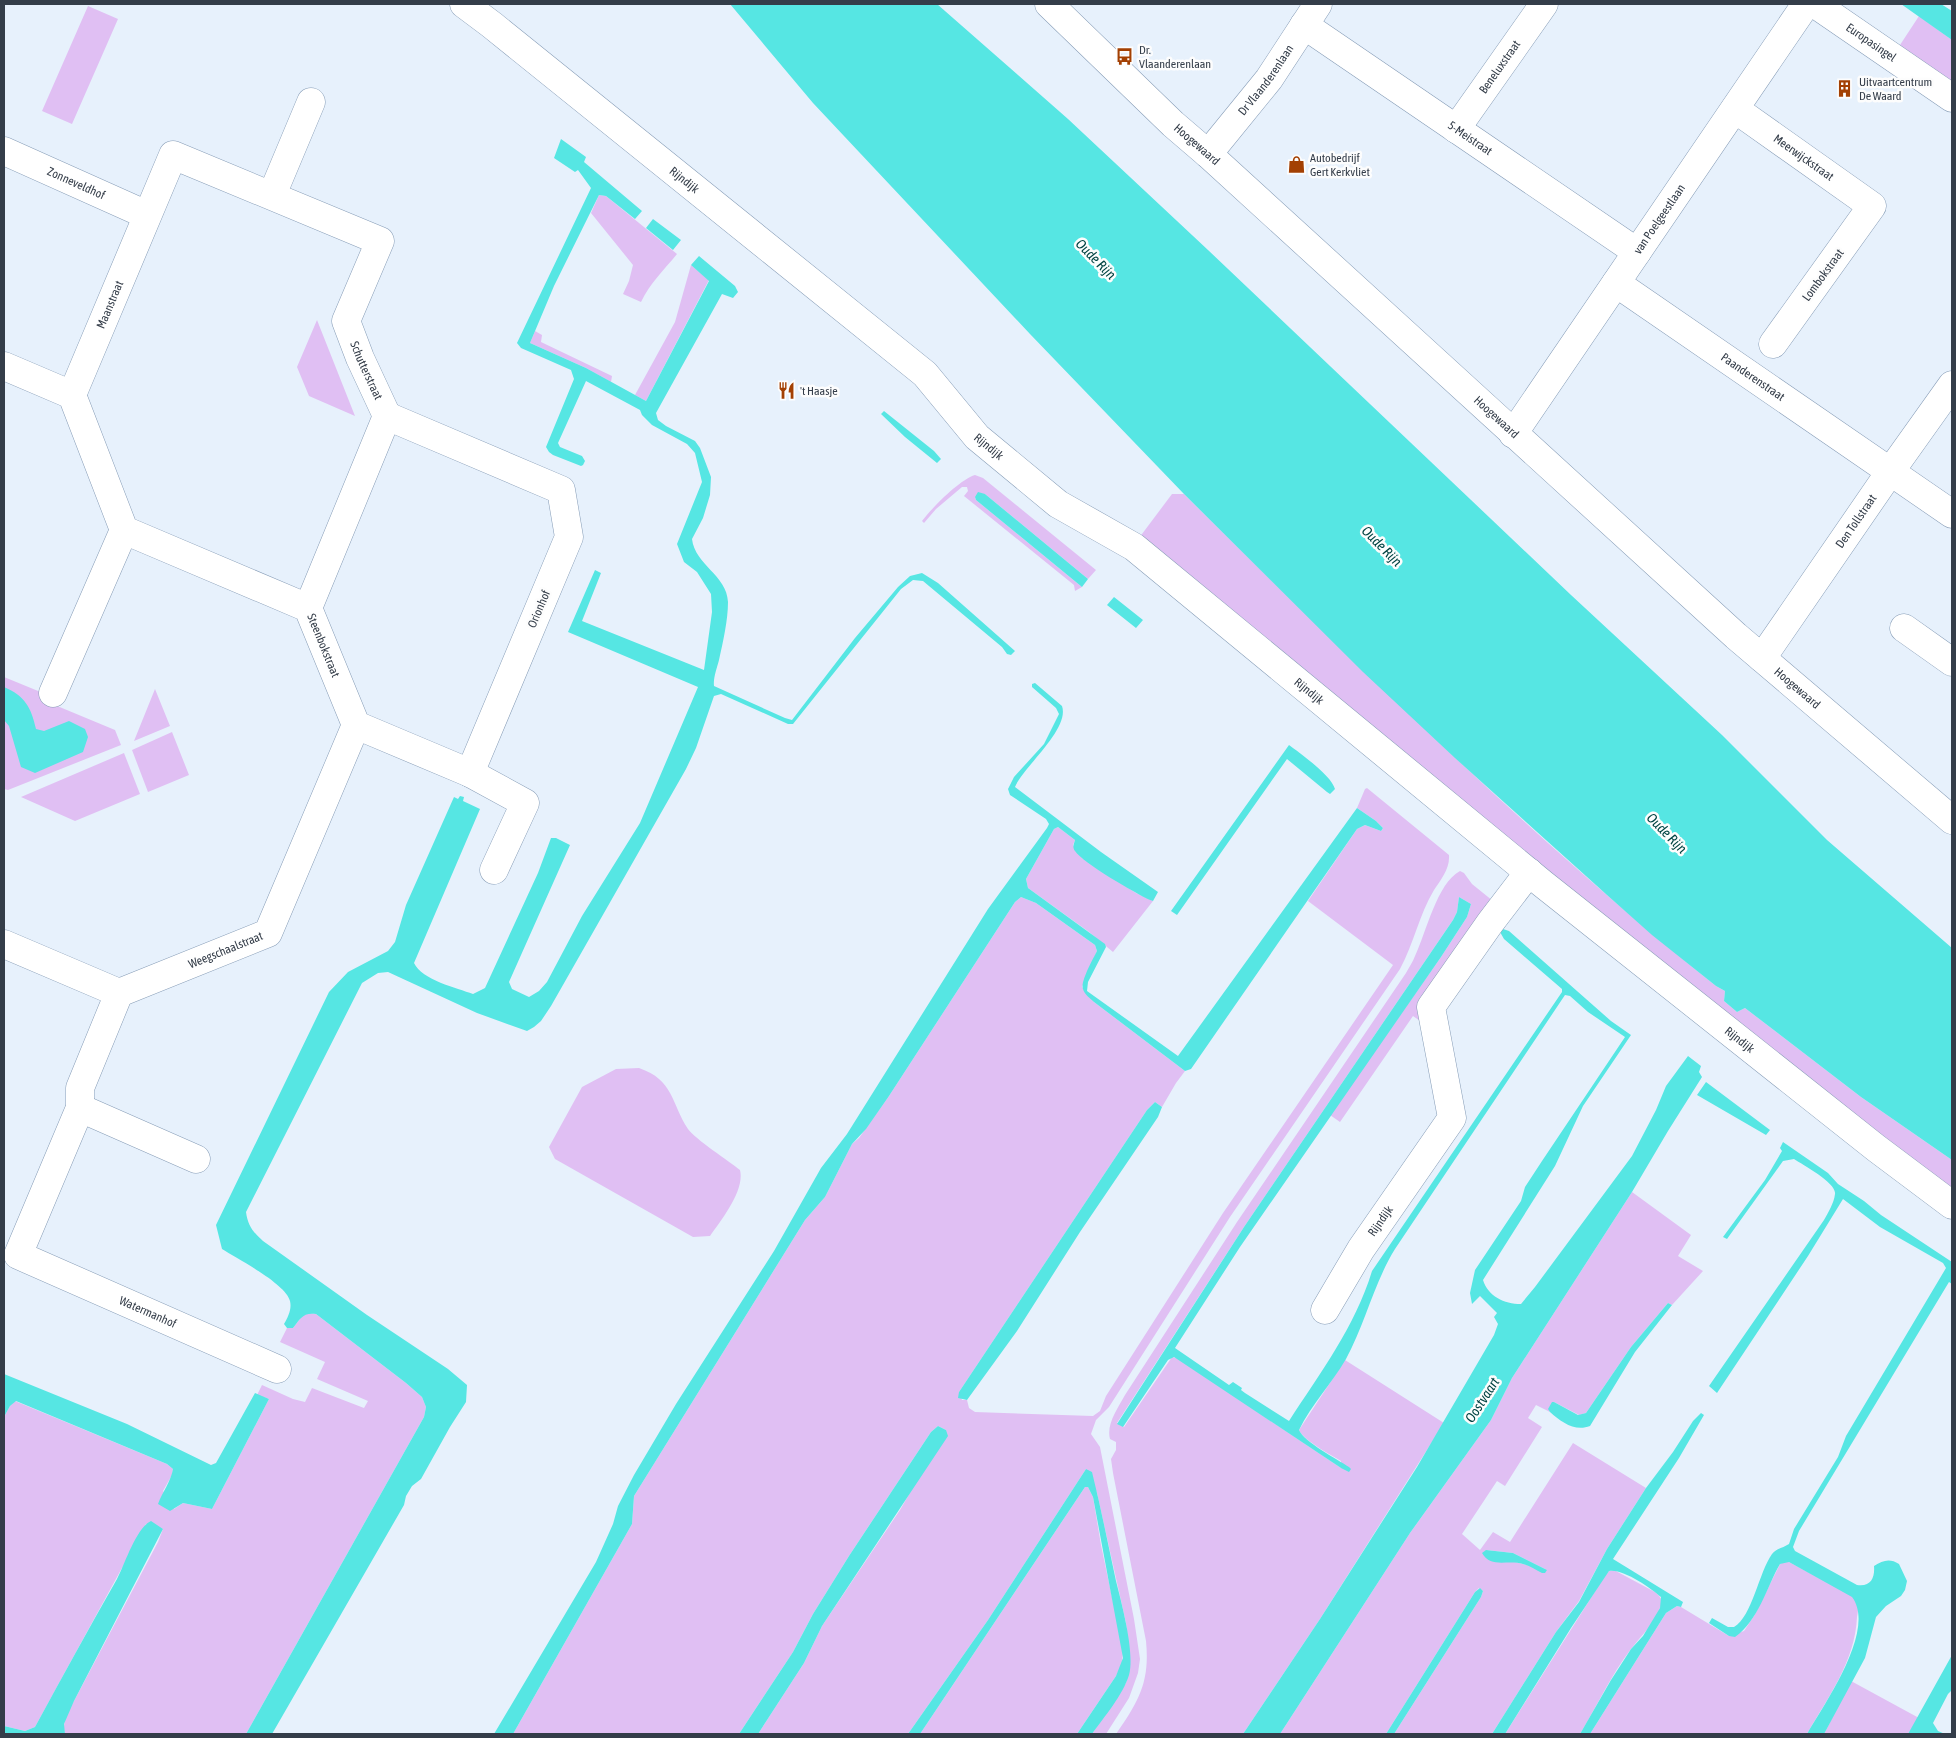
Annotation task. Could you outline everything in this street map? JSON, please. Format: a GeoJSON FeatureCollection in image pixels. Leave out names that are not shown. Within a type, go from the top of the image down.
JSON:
{"type":"FeatureCollection","features":[{"type":"Feature","properties":{"kind":"street","name":"Rijndijk"},"geometry":{"type":"LineString","coordinates":[[464,4],[492,24],[925,374],[977,437],[1058,504],[1134,547],[1528,872],[1876,1148],[1952,1205]]}},
{"type":"Feature","properties":{"kind":"street","name":"Hoogewaard"},"geometry":{"type":"LineString","coordinates":[[1049,4],[1173,124],[1729,630],[1952,820]]}},
{"type":"Feature","properties":{"kind":"street","name":"Beneluxstraat"},"geometry":{"type":"LineString","coordinates":[[1456,129],[1544,4]]}},
{"type":"Feature","properties":{"kind":"street","name":"van Poelgeestlaan"},"geometry":{"type":"LineString","coordinates":[[1513,434],[1806,4]]}},
{"type":"Feature","properties":{"kind":"street","name":"Europasingel"},"geometry":{"type":"LineString","coordinates":[[1815,4],[1952,98]]}},
{"type":"Feature","properties":{"kind":"street","name":"Dr Vlaanderenlaan"},"geometry":{"type":"LineString","coordinates":[[1208,154],[1269,79],[1311,14]]}},
{"type":"Feature","properties":{"kind":"street","name":"5-Meistraat"},"geometry":{"type":"LineString","coordinates":[[1311,14],[1384,78],[1637,252]]}},
{"type":"Feature","properties":{"kind":"street"},"geometry":{"type":"LineString","coordinates":[[272,196],[311,102]]}},
{"type":"Feature","properties":{"kind":"street","name":"Meerwijckstraat"},"geometry":{"type":"LineString","coordinates":[[1735,109],[1872,206]]}},
{"type":"Feature","properties":{"kind":"street","name":"Zonneveldhof"},"geometry":{"type":"LineString","coordinates":[[4,151],[147,215]]}},
{"type":"Feature","properties":{"kind":"street","name":"Schutterstraat"},"geometry":{"type":"LineString","coordinates":[[147,215],[173,154],[380,241],[346,321],[360,358],[387,416]]}},
{"type":"Feature","properties":{"kind":"street","name":"Lombokstraat"},"geometry":{"type":"LineString","coordinates":[[1773,344],[1872,206]]}},
{"type":"Feature","properties":{"kind":"street","name":"Maanstraat"},"geometry":{"type":"LineString","coordinates":[[72,394],[147,215]]}},
{"type":"Feature","properties":{"kind":"street","name":"Paanderenstraat"},"geometry":{"type":"LineString","coordinates":[[1616,283],[1952,514]]}},
{"type":"Feature","properties":{"kind":"street"},"geometry":{"type":"LineString","coordinates":[[4,366],[72,394],[124,530],[53,693]]}},
{"type":"Feature","properties":{"kind":"street","name":"Den Tollstraat"},"geometry":{"type":"LineString","coordinates":[[1762,658],[1952,385]]}},
{"type":"Feature","properties":{"kind":"street"},"geometry":{"type":"LineString","coordinates":[[308,608],[387,416]]}},
{"type":"Feature","properties":{"kind":"street","name":"Orionhof"},"geometry":{"type":"LineString","coordinates":[[387,416],[561,490],[569,537],[470,773]]}},
{"type":"Feature","properties":{"kind":"street","name":"Steenbokstraat"},"geometry":{"type":"LineString","coordinates":[[124,530],[308,608],[356,725]]}},
{"type":"Feature","properties":{"kind":"street"},"geometry":{"type":"LineString","coordinates":[[1904,628],[1952,662]]}},
{"type":"Feature","properties":{"kind":"street"},"geometry":{"type":"LineString","coordinates":[[356,725],[470,773],[525,803],[494,870]]}},
{"type":"Feature","properties":{"kind":"street","name":"Weegschaalstraat"},"geometry":{"type":"LineString","coordinates":[[119,993],[268,933],[356,725]]}},
{"type":"Feature","properties":{"kind":"street","name":"Rijndijk"},"geometry":{"type":"LineString","coordinates":[[1324,1310],[1361,1249],[1452,1118],[1431,1006],[1528,872]]}},
{"type":"Feature","properties":{"kind":"street"},"geometry":{"type":"LineString","coordinates":[[4,944],[119,993]]}},
{"type":"Feature","properties":{"kind":"street","name":"Watermanhof"},"geometry":{"type":"LineString","coordinates":[[119,993],[80,1088],[80,1108],[11,1252],[277,1369]]}},
{"type":"Feature","properties":{"kind":"street"},"geometry":{"type":"LineString","coordinates":[[80,1108],[196,1159]]}},
{"type":"Feature","properties":{"kind":"shaded area"},"geometry":{"type":"Polygon","coordinates":[[[88,6],[118,19],[72,124],[42,111],[88,6]]]}},
{"type":"Feature","properties":{"kind":"shaded area"},"geometry":{"type":"Polygon","coordinates":[[[1919,16],[1952,40],[1952,82],[1900,45],[1919,16]]]}},
{"type":"Feature","properties":{"kind":"shaded area"},"geometry":{"type":"Polygon","coordinates":[[[599,195],[606,196],[677,254],[653,283],[641,302],[623,294],[633,265],[591,213],[599,195]]]}},
{"type":"Feature","properties":{"kind":"shaded area"},"geometry":{"type":"Polygon","coordinates":[[[691,265],[709,280],[646,401],[635,395],[675,322],[691,265]]]}},
{"type":"Feature","properties":{"kind":"shaded area"},"geometry":{"type":"Polygon","coordinates":[[[317,320],[355,416],[309,396],[297,367],[317,320]]]}},
{"type":"Feature","properties":{"kind":"shaded area"},"geometry":{"type":"Polygon","coordinates":[[[535,331],[542,335],[541,342],[612,376],[611,382],[586,368],[530,343],[535,331]]]}},
{"type":"Feature","properties":{"kind":"shaded area"},"geometry":{"type":"Polygon","coordinates":[[[975,475],[983,478],[1096,570],[1088,579],[985,494],[975,497],[976,500],[1082,587],[1075,591],[1074,585],[964,496],[968,491],[967,487],[962,487],[936,509],[924,523],[922,521],[954,488],[975,475]]]}},
{"type":"Feature","properties":{"kind":"shaded area"},"geometry":{"type":"Polygon","coordinates":[[[1172,494],[1184,494],[1378,685],[1510,809],[1646,928],[1716,986],[1725,991],[1724,1001],[1737,1012],[1745,1008],[1861,1097],[1952,1160],[1952,1190],[1724,1021],[1139,538],[1172,494]]]}},
{"type":"Feature","properties":{"kind":"shaded area"},"geometry":{"type":"Polygon","coordinates":[[[4,677],[43,693],[50,703],[115,730],[121,745],[8,790],[4,789],[4,677]]]}},
{"type":"Feature","properties":{"kind":"shaded area"},"geometry":{"type":"Polygon","coordinates":[[[155,689],[170,726],[134,741],[155,689]]]}},
{"type":"Feature","properties":{"kind":"shaded area"},"geometry":{"type":"Polygon","coordinates":[[[172,732],[189,775],[148,792],[132,750],[172,732]]]}},
{"type":"Feature","properties":{"kind":"shaded area"},"geometry":{"type":"Polygon","coordinates":[[[124,753],[140,794],[75,821],[21,797],[124,753]]]}},
{"type":"Feature","properties":{"kind":"shaded area"},"geometry":{"type":"Polygon","coordinates":[[[1367,788],[1449,855],[1448,865],[1420,919],[1400,969],[1230,1217],[1109,1407],[1096,1420],[1091,1434],[1100,1447],[1134,1619],[1140,1659],[1138,1673],[1129,1698],[1106,1734],[1092,1734],[1126,1683],[1130,1657],[1126,1623],[1097,1493],[1086,1469],[988,1620],[908,1734],[758,1734],[804,1663],[822,1626],[900,1510],[946,1430],[938,1426],[931,1432],[849,1556],[813,1614],[793,1652],[739,1734],[513,1734],[632,1524],[634,1496],[805,1220],[825,1197],[852,1144],[859,1138],[889,1096],[1015,902],[1021,897],[1036,903],[1095,945],[1097,951],[1082,987],[1094,1002],[1185,1071],[1162,1107],[1155,1102],[1147,1110],[959,1392],[962,1400],[967,1400],[969,1408],[975,1412],[1093,1416],[1100,1411],[1106,1396],[1223,1213],[1393,965],[1308,901],[1357,829],[1365,825],[1381,831],[1383,828],[1357,808],[1367,788]]]}},
{"type":"Feature","properties":{"kind":"shaded area"},"geometry":{"type":"Polygon","coordinates":[[[1058,827],[1075,840],[1073,845],[1082,858],[1136,893],[1153,901],[1113,952],[1089,932],[1028,888],[1026,879],[1054,829],[1058,827]]]}},
{"type":"Feature","properties":{"kind":"shaded area"},"geometry":{"type":"Polygon","coordinates":[[[1460,871],[1464,873],[1472,884],[1493,901],[1423,1023],[1413,1016],[1340,1122],[1330,1115],[1467,917],[1471,904],[1459,897],[1457,912],[1453,920],[1244,1227],[1117,1423],[1124,1427],[1172,1357],[1177,1358],[1341,1468],[1341,1461],[1311,1443],[1299,1430],[1345,1360],[1444,1423],[1320,1619],[1243,1734],[1116,1734],[1137,1701],[1144,1680],[1147,1655],[1146,1641],[1111,1459],[1116,1450],[1116,1442],[1110,1439],[1109,1433],[1113,1416],[1237,1222],[1406,973],[1439,897],[1452,877],[1460,871]]]}},
{"type":"Feature","properties":{"kind":"shaded area"},"geometry":{"type":"Polygon","coordinates":[[[639,1068],[659,1079],[665,1086],[688,1129],[740,1170],[741,1178],[736,1195],[710,1236],[693,1237],[555,1159],[549,1147],[582,1087],[616,1069],[639,1068]]]}},
{"type":"Feature","properties":{"kind":"shaded area"},"geometry":{"type":"Polygon","coordinates":[[[1632,1192],[1691,1235],[1678,1256],[1703,1271],[1672,1305],[1668,1303],[1631,1347],[1586,1413],[1579,1415],[1554,1402],[1549,1409],[1550,1412],[1536,1405],[1528,1418],[1542,1427],[1505,1486],[1497,1481],[1462,1534],[1480,1550],[1493,1532],[1510,1542],[1573,1443],[1646,1488],[1607,1549],[1579,1601],[1556,1632],[1492,1734],[1394,1734],[1481,1597],[1483,1591],[1479,1588],[1386,1734],[1280,1734],[1410,1533],[1491,1420],[1512,1378],[1632,1192]],[[1486,1550],[1511,1561],[1547,1570],[1513,1553],[1486,1550]]]}},
{"type":"Feature","properties":{"kind":"shaded area"},"geometry":{"type":"Polygon","coordinates":[[[308,1313],[316,1314],[406,1383],[422,1397],[426,1407],[424,1417],[246,1734],[65,1734],[64,1726],[68,1713],[158,1542],[163,1529],[146,1524],[35,1727],[25,1731],[4,1726],[4,1417],[10,1406],[15,1401],[167,1464],[173,1469],[172,1475],[163,1491],[174,1509],[183,1503],[212,1509],[269,1399],[257,1395],[262,1385],[293,1399],[305,1402],[312,1388],[364,1408],[368,1401],[317,1379],[325,1362],[280,1342],[287,1328],[293,1328],[303,1315],[308,1313]]]}},
{"type":"Feature","properties":{"kind":"shaded area"},"geometry":{"type":"Polygon","coordinates":[[[1085,1487],[1088,1487],[1093,1497],[1123,1649],[1122,1664],[1116,1676],[1077,1734],[920,1734],[1085,1487]]]}},
{"type":"Feature","properties":{"kind":"shaded area"},"geometry":{"type":"Polygon","coordinates":[[[1789,1562],[1852,1596],[1858,1606],[1855,1633],[1846,1664],[1832,1693],[1807,1734],[1590,1734],[1666,1613],[1677,1606],[1729,1636],[1744,1631],[1754,1616],[1780,1564],[1789,1562]]]}},
{"type":"Feature","properties":{"kind":"shaded area"},"geometry":{"type":"Polygon","coordinates":[[[1614,1570],[1655,1592],[1660,1597],[1662,1603],[1651,1625],[1617,1669],[1580,1734],[1505,1734],[1606,1574],[1614,1570]]]}},
{"type":"Feature","properties":{"kind":"shaded area"},"geometry":{"type":"Polygon","coordinates":[[[1851,1681],[1919,1718],[1908,1734],[1824,1734],[1851,1681]]]}},
{"type":"Feature","properties":{"kind":"water","name":"Oude Rijn"},"geometry":{"type":"Polygon","coordinates":[[[730,4],[937,4],[1068,119],[1208,250],[1571,595],[1722,735],[1827,840],[1952,948],[1952,1160],[1861,1097],[1745,1008],[1737,1012],[1724,1001],[1725,991],[1716,986],[1652,935],[1455,758],[1363,672],[1184,494],[1030,334],[813,103],[730,4]]]}},
{"type":"Feature","properties":{"kind":"water"},"geometry":{"type":"Polygon","coordinates":[[[1901,4],[1941,4],[1952,11],[1952,40],[1901,4]]]}},
{"type":"Feature","properties":{"kind":"water"},"geometry":{"type":"Polygon","coordinates":[[[561,139],[586,157],[584,162],[642,211],[635,219],[606,196],[599,195],[554,286],[530,343],[586,368],[646,401],[709,281],[691,265],[699,256],[735,286],[738,292],[733,298],[722,294],[656,413],[658,420],[666,426],[695,441],[700,448],[711,477],[710,495],[703,518],[692,539],[694,548],[699,556],[722,584],[728,602],[725,631],[714,686],[792,720],[855,638],[898,587],[910,576],[922,573],[938,583],[1015,651],[1011,655],[1007,654],[1002,647],[923,581],[913,580],[901,589],[793,724],[788,724],[721,694],[714,696],[696,748],[686,769],[551,1006],[541,1021],[527,1031],[477,1013],[388,972],[378,973],[362,983],[246,1212],[247,1217],[256,1235],[263,1241],[367,1315],[448,1369],[467,1385],[466,1402],[421,1479],[412,1486],[406,1496],[404,1505],[272,1734],[246,1734],[424,1417],[426,1407],[422,1397],[406,1383],[316,1314],[305,1315],[293,1328],[287,1328],[284,1324],[289,1313],[290,1301],[287,1294],[260,1272],[222,1249],[216,1225],[329,992],[348,972],[388,951],[395,942],[406,905],[454,797],[458,799],[460,796],[464,797],[463,801],[480,809],[414,963],[418,969],[432,979],[473,994],[485,988],[538,873],[551,838],[556,838],[570,845],[509,982],[512,989],[529,997],[539,991],[547,982],[582,916],[640,823],[698,687],[568,632],[595,570],[601,573],[582,621],[704,670],[712,612],[711,594],[697,572],[684,562],[677,544],[702,482],[695,453],[687,444],[652,425],[642,415],[640,410],[586,381],[558,443],[560,447],[582,456],[585,461],[581,466],[553,455],[546,447],[574,379],[571,370],[521,348],[517,343],[591,188],[578,170],[575,172],[554,158],[561,139]]]}},
{"type":"Feature","properties":{"kind":"water"},"geometry":{"type":"Polygon","coordinates":[[[653,219],[681,240],[673,250],[646,228],[653,219]]]}},
{"type":"Feature","properties":{"kind":"water"},"geometry":{"type":"Polygon","coordinates":[[[884,411],[934,451],[941,459],[937,463],[905,437],[881,414],[884,411]]]}},
{"type":"Feature","properties":{"kind":"water"},"geometry":{"type":"Polygon","coordinates":[[[978,492],[985,494],[1088,579],[1082,587],[976,500],[975,497],[978,492]]]}},
{"type":"Feature","properties":{"kind":"water"},"geometry":{"type":"Polygon","coordinates":[[[1114,597],[1143,620],[1136,628],[1107,605],[1114,597]]]}},
{"type":"Feature","properties":{"kind":"water"},"geometry":{"type":"Polygon","coordinates":[[[1035,683],[1062,706],[1063,715],[1053,736],[1015,787],[1158,892],[1153,901],[1150,900],[1098,870],[1075,851],[1075,840],[1058,827],[1054,829],[1026,879],[1028,888],[1105,944],[1106,947],[1088,982],[1087,991],[1178,1056],[1357,808],[1383,828],[1381,831],[1365,825],[1357,829],[1191,1069],[1185,1071],[1094,1002],[1085,993],[1083,981],[1097,951],[1095,945],[1036,903],[1021,897],[1015,902],[889,1096],[866,1129],[852,1144],[825,1197],[805,1220],[634,1496],[632,1524],[513,1734],[494,1734],[596,1562],[613,1524],[618,1506],[676,1404],[774,1251],[821,1168],[847,1134],[988,909],[1047,828],[1049,824],[1046,819],[1010,795],[1008,789],[1014,777],[1044,744],[1059,714],[1056,708],[1032,687],[1032,684],[1035,683]]]}},
{"type":"Feature","properties":{"kind":"water"},"geometry":{"type":"Polygon","coordinates":[[[4,687],[17,694],[26,703],[32,714],[36,729],[44,731],[69,721],[85,729],[88,737],[83,752],[35,773],[21,767],[9,726],[4,720],[4,687]]]}},
{"type":"Feature","properties":{"kind":"water"},"geometry":{"type":"Polygon","coordinates":[[[1289,745],[1322,771],[1335,789],[1330,794],[1287,759],[1177,915],[1171,911],[1289,745]]]}},
{"type":"Feature","properties":{"kind":"water","name":"Oostvaart"},"geometry":{"type":"Polygon","coordinates":[[[1459,897],[1471,904],[1467,917],[1240,1247],[1175,1348],[1229,1385],[1233,1382],[1242,1388],[1241,1390],[1245,1393],[1289,1421],[1336,1349],[1365,1292],[1372,1271],[1562,992],[1562,989],[1504,939],[1500,932],[1503,929],[1509,931],[1611,1021],[1631,1035],[1583,1106],[1555,1166],[1483,1280],[1485,1286],[1493,1295],[1503,1301],[1521,1304],[1632,1156],[1666,1086],[1688,1056],[1701,1066],[1699,1072],[1702,1077],[1632,1192],[1512,1378],[1491,1420],[1410,1533],[1280,1734],[1243,1734],[1320,1619],[1417,1467],[1494,1335],[1498,1324],[1494,1317],[1497,1313],[1480,1296],[1472,1304],[1470,1293],[1475,1270],[1521,1201],[1525,1187],[1625,1037],[1588,1012],[1570,996],[1565,995],[1395,1249],[1381,1276],[1353,1346],[1299,1430],[1307,1440],[1349,1467],[1351,1469],[1349,1472],[1174,1357],[1168,1360],[1123,1427],[1117,1424],[1244,1227],[1453,920],[1457,912],[1459,897]]]}},
{"type":"Feature","properties":{"kind":"water"},"geometry":{"type":"Polygon","coordinates":[[[1706,1082],[1770,1130],[1766,1135],[1697,1095],[1706,1082]]]}},
{"type":"Feature","properties":{"kind":"water"},"geometry":{"type":"Polygon","coordinates":[[[1155,1102],[1162,1107],[1158,1117],[1080,1232],[1017,1331],[967,1400],[958,1398],[959,1392],[1147,1110],[1155,1102]]]}},
{"type":"Feature","properties":{"kind":"water"},"geometry":{"type":"Polygon","coordinates":[[[1783,1142],[1828,1173],[1838,1184],[1881,1215],[1952,1262],[1952,1284],[1949,1282],[1799,1531],[1793,1547],[1795,1551],[1857,1585],[1869,1583],[1873,1578],[1874,1566],[1887,1560],[1899,1564],[1907,1581],[1901,1596],[1886,1606],[1876,1617],[1865,1658],[1824,1734],[1807,1734],[1835,1686],[1853,1647],[1858,1628],[1858,1611],[1852,1597],[1789,1562],[1780,1564],[1756,1613],[1735,1637],[1729,1636],[1709,1623],[1712,1618],[1728,1627],[1734,1627],[1746,1614],[1767,1562],[1774,1552],[1789,1544],[1794,1529],[1838,1457],[1846,1436],[1946,1268],[1943,1263],[1880,1227],[1843,1199],[1808,1256],[1717,1393],[1709,1386],[1824,1220],[1831,1208],[1835,1194],[1831,1185],[1794,1159],[1783,1161],[1727,1239],[1723,1237],[1765,1180],[1782,1151],[1780,1148],[1783,1142]]]}},
{"type":"Feature","properties":{"kind":"water"},"geometry":{"type":"Polygon","coordinates":[[[1668,1303],[1672,1305],[1635,1352],[1590,1426],[1579,1428],[1568,1425],[1550,1412],[1548,1409],[1552,1402],[1554,1402],[1578,1415],[1586,1413],[1631,1347],[1668,1303]]]}},
{"type":"Feature","properties":{"kind":"water"},"geometry":{"type":"Polygon","coordinates":[[[4,1374],[127,1424],[211,1465],[216,1463],[255,1393],[269,1399],[212,1509],[183,1503],[170,1511],[158,1504],[173,1469],[167,1464],[16,1401],[10,1406],[4,1417],[4,1374]]]}},
{"type":"Feature","properties":{"kind":"water"},"geometry":{"type":"Polygon","coordinates":[[[1701,1413],[1704,1415],[1679,1458],[1613,1559],[1683,1602],[1681,1607],[1677,1606],[1666,1613],[1590,1734],[1580,1734],[1611,1680],[1631,1649],[1643,1636],[1660,1608],[1661,1597],[1650,1589],[1629,1576],[1609,1571],[1505,1734],[1492,1734],[1556,1632],[1579,1602],[1607,1549],[1646,1488],[1693,1421],[1701,1413]]]}},
{"type":"Feature","properties":{"kind":"water"},"geometry":{"type":"Polygon","coordinates":[[[938,1426],[946,1430],[948,1436],[822,1626],[804,1663],[758,1734],[739,1734],[793,1652],[813,1614],[849,1556],[931,1432],[938,1426]]]}},
{"type":"Feature","properties":{"kind":"water"},"geometry":{"type":"Polygon","coordinates":[[[1086,1469],[1092,1472],[1129,1642],[1129,1675],[1113,1706],[1092,1734],[1077,1734],[1116,1676],[1123,1658],[1093,1497],[1088,1487],[1085,1487],[920,1734],[908,1734],[988,1620],[1086,1469]]]}},
{"type":"Feature","properties":{"kind":"water"},"geometry":{"type":"Polygon","coordinates":[[[151,1521],[163,1529],[74,1701],[64,1724],[65,1734],[4,1734],[4,1726],[25,1731],[35,1727],[117,1579],[136,1538],[140,1531],[151,1521]]]}},
{"type":"Feature","properties":{"kind":"water"},"geometry":{"type":"Polygon","coordinates":[[[1486,1550],[1513,1553],[1547,1570],[1545,1573],[1542,1573],[1523,1564],[1490,1561],[1482,1553],[1486,1550]]]}},
{"type":"Feature","properties":{"kind":"water"},"geometry":{"type":"Polygon","coordinates":[[[1480,1588],[1483,1591],[1481,1597],[1394,1734],[1386,1734],[1475,1592],[1480,1588]]]}},
{"type":"Feature","properties":{"kind":"water"},"geometry":{"type":"Polygon","coordinates":[[[1952,1655],[1952,1690],[1933,1723],[1938,1731],[1945,1734],[1908,1734],[1952,1655]]]}},
{"type":"Feature","properties":{"kind":"place","name":"Dr. Vlaanderenlaan"},"geometry":{"type":"Point","coordinates":[1125,57]}},
{"type":"Feature","properties":{"kind":"place","name":"Uitvaartcentrum De Waard"},"geometry":{"type":"Point","coordinates":[1845,89]}},
{"type":"Feature","properties":{"kind":"place","name":"Autobedrijf Gert Kerkvliet"},"geometry":{"type":"Point","coordinates":[1296,165]}},
{"type":"Feature","properties":{"kind":"place","name":"'t Haasje"},"geometry":{"type":"Point","coordinates":[786,391]}}]}
